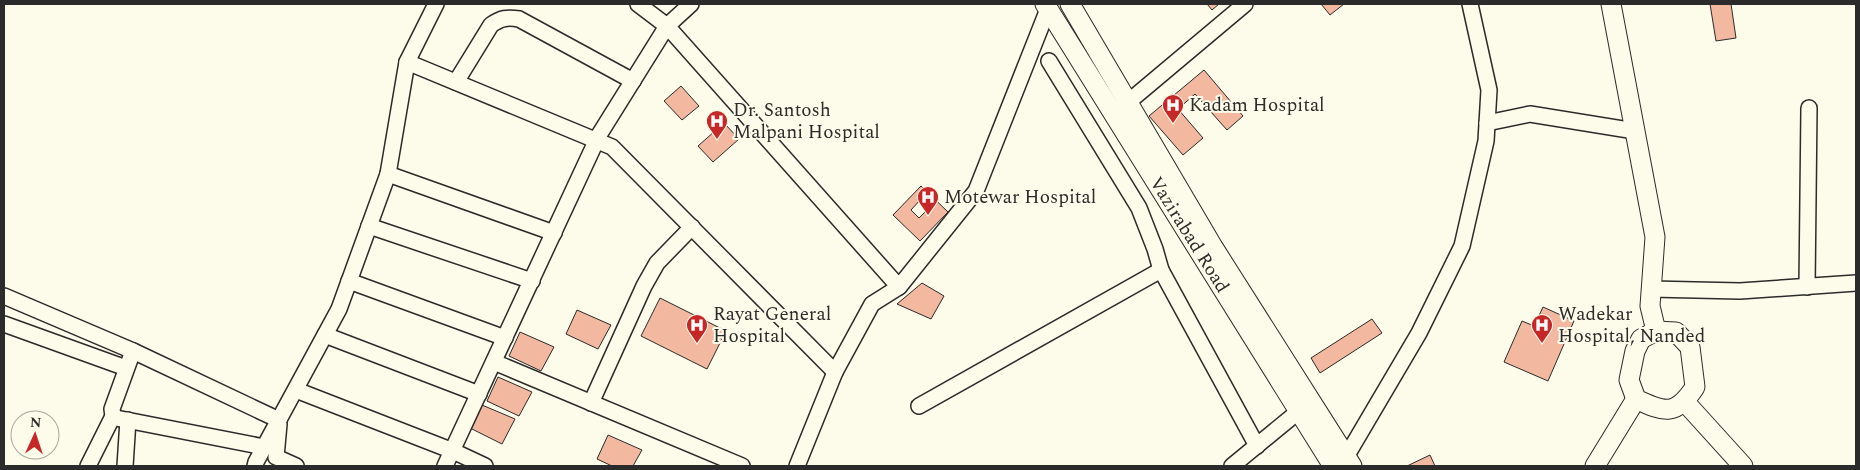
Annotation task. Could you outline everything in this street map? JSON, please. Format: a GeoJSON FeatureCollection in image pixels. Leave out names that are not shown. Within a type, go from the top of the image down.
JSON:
{"type":"FeatureCollection","features":[{"type":"Feature","properties":{"kind":"main road","name":"Vazirabad Road"},"geometry":{"type":"LineString","coordinates":[[1070,4],[1121,109],[1299,411],[1344,463]]}},
{"type":"Feature","properties":{"kind":"main road"},"geometry":{"type":"LineString","coordinates":[[1611,4],[1655,237],[1650,306],[1656,330]]}},
{"type":"Feature","properties":{"kind":"main road","name":"Vazirabad Road"},"geometry":{"type":"LineString","coordinates":[[1046,6],[1121,109],[1213,247],[1344,463]]}},
{"type":"Feature","properties":{"kind":"main road"},"geometry":{"type":"LineString","coordinates":[[1656,330],[1676,332],[1690,347],[1695,387],[1685,402],[1671,410],[1657,409],[1636,399],[1629,380],[1635,351],[1641,340],[1656,330]]}},
{"type":"Feature","properties":{"kind":"main road"},"geometry":{"type":"LineString","coordinates":[[1595,466],[1636,399]]}},
{"type":"Feature","properties":{"kind":"main road"},"geometry":{"type":"LineString","coordinates":[[1685,402],[1743,466]]}},
{"type":"Feature","properties":{"kind":"street"},"geometry":{"type":"LineString","coordinates":[[256,466],[256,462],[339,309],[350,281],[388,174],[407,62],[436,4]]}},
{"type":"Feature","properties":{"kind":"street"},"geometry":{"type":"LineString","coordinates":[[638,4],[667,26],[899,287]]}},
{"type":"Feature","properties":{"kind":"street"},"geometry":{"type":"LineString","coordinates":[[445,466],[596,142],[667,26],[691,4]]}},
{"type":"Feature","properties":{"kind":"street"},"geometry":{"type":"LineString","coordinates":[[1121,109],[1245,4]]}},
{"type":"Feature","properties":{"kind":"street"},"geometry":{"type":"LineString","coordinates":[[1344,463],[1420,333],[1462,246],[1486,141],[1489,90],[1470,4]]}},
{"type":"Feature","properties":{"kind":"street"},"geometry":{"type":"LineString","coordinates":[[797,466],[835,372],[872,304],[899,287],[976,191],[1046,6]]}},
{"type":"Feature","properties":{"kind":"street"},"geometry":{"type":"LineString","coordinates":[[456,82],[491,25],[499,19],[508,17],[519,19],[633,81]]}},
{"type":"Feature","properties":{"kind":"street"},"geometry":{"type":"LineString","coordinates":[[1049,61],[1139,208],[1161,270],[1257,446]]}},
{"type":"Feature","properties":{"kind":"street"},"geometry":{"type":"LineString","coordinates":[[407,62],[596,142],[612,147],[835,372]]}},
{"type":"Feature","properties":{"kind":"street"},"geometry":{"type":"LineString","coordinates":[[1807,286],[1809,108]]}},
{"type":"Feature","properties":{"kind":"street"},"geometry":{"type":"LineString","coordinates":[[1487,123],[1530,114],[1635,131]]}},
{"type":"Feature","properties":{"kind":"street"},"geometry":{"type":"LineString","coordinates":[[388,174],[554,234]]}},
{"type":"Feature","properties":{"kind":"street"},"geometry":{"type":"LineString","coordinates":[[369,226],[532,281]]}},
{"type":"Feature","properties":{"kind":"street"},"geometry":{"type":"LineString","coordinates":[[591,402],[644,286],[657,263],[692,228]]}},
{"type":"Feature","properties":{"kind":"street"},"geometry":{"type":"LineString","coordinates":[[920,406],[1161,270]]}},
{"type":"Feature","properties":{"kind":"street"},"geometry":{"type":"LineString","coordinates":[[350,281],[506,338]]}},
{"type":"Feature","properties":{"kind":"street"},"geometry":{"type":"LineString","coordinates":[[1652,289],[1740,291],[1856,283]]}},
{"type":"Feature","properties":{"kind":"street"},"geometry":{"type":"LineString","coordinates":[[4,296],[132,351],[279,420]]}},
{"type":"Feature","properties":{"kind":"street"},"geometry":{"type":"LineString","coordinates":[[4,324],[126,368]]}},
{"type":"Feature","properties":{"kind":"street"},"geometry":{"type":"LineString","coordinates":[[325,335],[479,394]]}},
{"type":"Feature","properties":{"kind":"street"},"geometry":{"type":"LineString","coordinates":[[88,466],[113,416],[112,409],[132,351]]}},
{"type":"Feature","properties":{"kind":"street"},"geometry":{"type":"LineString","coordinates":[[494,362],[742,466]]}},
{"type":"Feature","properties":{"kind":"street"},"geometry":{"type":"LineString","coordinates":[[296,390],[453,451],[485,466]]}},
{"type":"Feature","properties":{"kind":"street"},"geometry":{"type":"LineString","coordinates":[[1232,466],[1299,411]]}},
{"type":"Feature","properties":{"kind":"street"},"geometry":{"type":"LineString","coordinates":[[113,416],[264,447]]}},
{"type":"Feature","properties":{"kind":"street"},"geometry":{"type":"LineString","coordinates":[[126,466],[128,420]]}},
{"type":"Feature","properties":{"kind":"street"},"geometry":{"type":"LineString","coordinates":[[279,420],[276,457],[296,466]]}},
{"type":"Feature","properties":{"kind":"building"},"geometry":{"type":"Polygon","coordinates":[[[1207,4],[1219,4],[1212,10],[1207,4]]]}},
{"type":"Feature","properties":{"kind":"building"},"geometry":{"type":"Polygon","coordinates":[[[1321,4],[1344,4],[1330,15],[1321,4]]]}},
{"type":"Feature","properties":{"kind":"building"},"geometry":{"type":"Polygon","coordinates":[[[1710,4],[1731,4],[1736,38],[1716,41],[1710,4]]]}},
{"type":"Feature","properties":{"kind":"building"},"geometry":{"type":"Polygon","coordinates":[[[1204,70],[1243,116],[1227,130],[1195,94],[1178,109],[1203,138],[1183,155],[1149,116],[1204,70]]]}},
{"type":"Feature","properties":{"kind":"building"},"geometry":{"type":"Polygon","coordinates":[[[681,86],[699,106],[682,120],[664,101],[681,86]]]}},
{"type":"Feature","properties":{"kind":"building"},"geometry":{"type":"Polygon","coordinates":[[[724,123],[739,139],[713,162],[698,146],[724,123]]]}},
{"type":"Feature","properties":{"kind":"building"},"geometry":{"type":"Polygon","coordinates":[[[921,186],[948,212],[920,241],[893,215],[921,186]],[[920,200],[911,210],[919,218],[929,208],[920,200]]]}},
{"type":"Feature","properties":{"kind":"building"},"geometry":{"type":"Polygon","coordinates":[[[922,283],[944,296],[931,319],[897,304],[922,283]]]}},
{"type":"Feature","properties":{"kind":"building"},"geometry":{"type":"Polygon","coordinates":[[[660,298],[726,331],[707,369],[641,336],[660,298]]]}},
{"type":"Feature","properties":{"kind":"building"},"geometry":{"type":"Polygon","coordinates":[[[1543,307],[1574,321],[1548,381],[1504,362],[1522,321],[1534,326],[1543,307]]]}},
{"type":"Feature","properties":{"kind":"building"},"geometry":{"type":"Polygon","coordinates":[[[577,310],[611,325],[598,349],[566,334],[577,310]]]}},
{"type":"Feature","properties":{"kind":"building"},"geometry":{"type":"Polygon","coordinates":[[[1372,319],[1382,333],[1320,373],[1311,358],[1372,319]]]}},
{"type":"Feature","properties":{"kind":"building"},"geometry":{"type":"Polygon","coordinates":[[[520,332],[554,347],[541,371],[509,356],[520,332]]]}},
{"type":"Feature","properties":{"kind":"building"},"geometry":{"type":"Polygon","coordinates":[[[498,377],[532,392],[519,416],[487,401],[498,377]]]}},
{"type":"Feature","properties":{"kind":"building"},"geometry":{"type":"Polygon","coordinates":[[[482,405],[515,419],[502,444],[470,428],[482,405]]]}},
{"type":"Feature","properties":{"kind":"building"},"geometry":{"type":"Polygon","coordinates":[[[608,435],[642,450],[633,466],[612,466],[597,459],[608,435]]]}},
{"type":"Feature","properties":{"kind":"building"},"geometry":{"type":"Polygon","coordinates":[[[1430,455],[1435,466],[1407,466],[1430,455]]]}},
{"type":"Feature","properties":{"kind":"place","name":"Kadam Hospital"},"geometry":{"type":"Point","coordinates":[1173,124]}},
{"type":"Feature","properties":{"kind":"place","name":"Dr. Santosh Malpani Hospital"},"geometry":{"type":"Point","coordinates":[717,140]}},
{"type":"Feature","properties":{"kind":"place","name":"Motewar Hospital"},"geometry":{"type":"Point","coordinates":[928,216]}},
{"type":"Feature","properties":{"kind":"place","name":"Rayat General Hospital"},"geometry":{"type":"Point","coordinates":[697,344]}},
{"type":"Feature","properties":{"kind":"place","name":"Wadekar Hospital, Nanded"},"geometry":{"type":"Point","coordinates":[1542,344]}}]}
